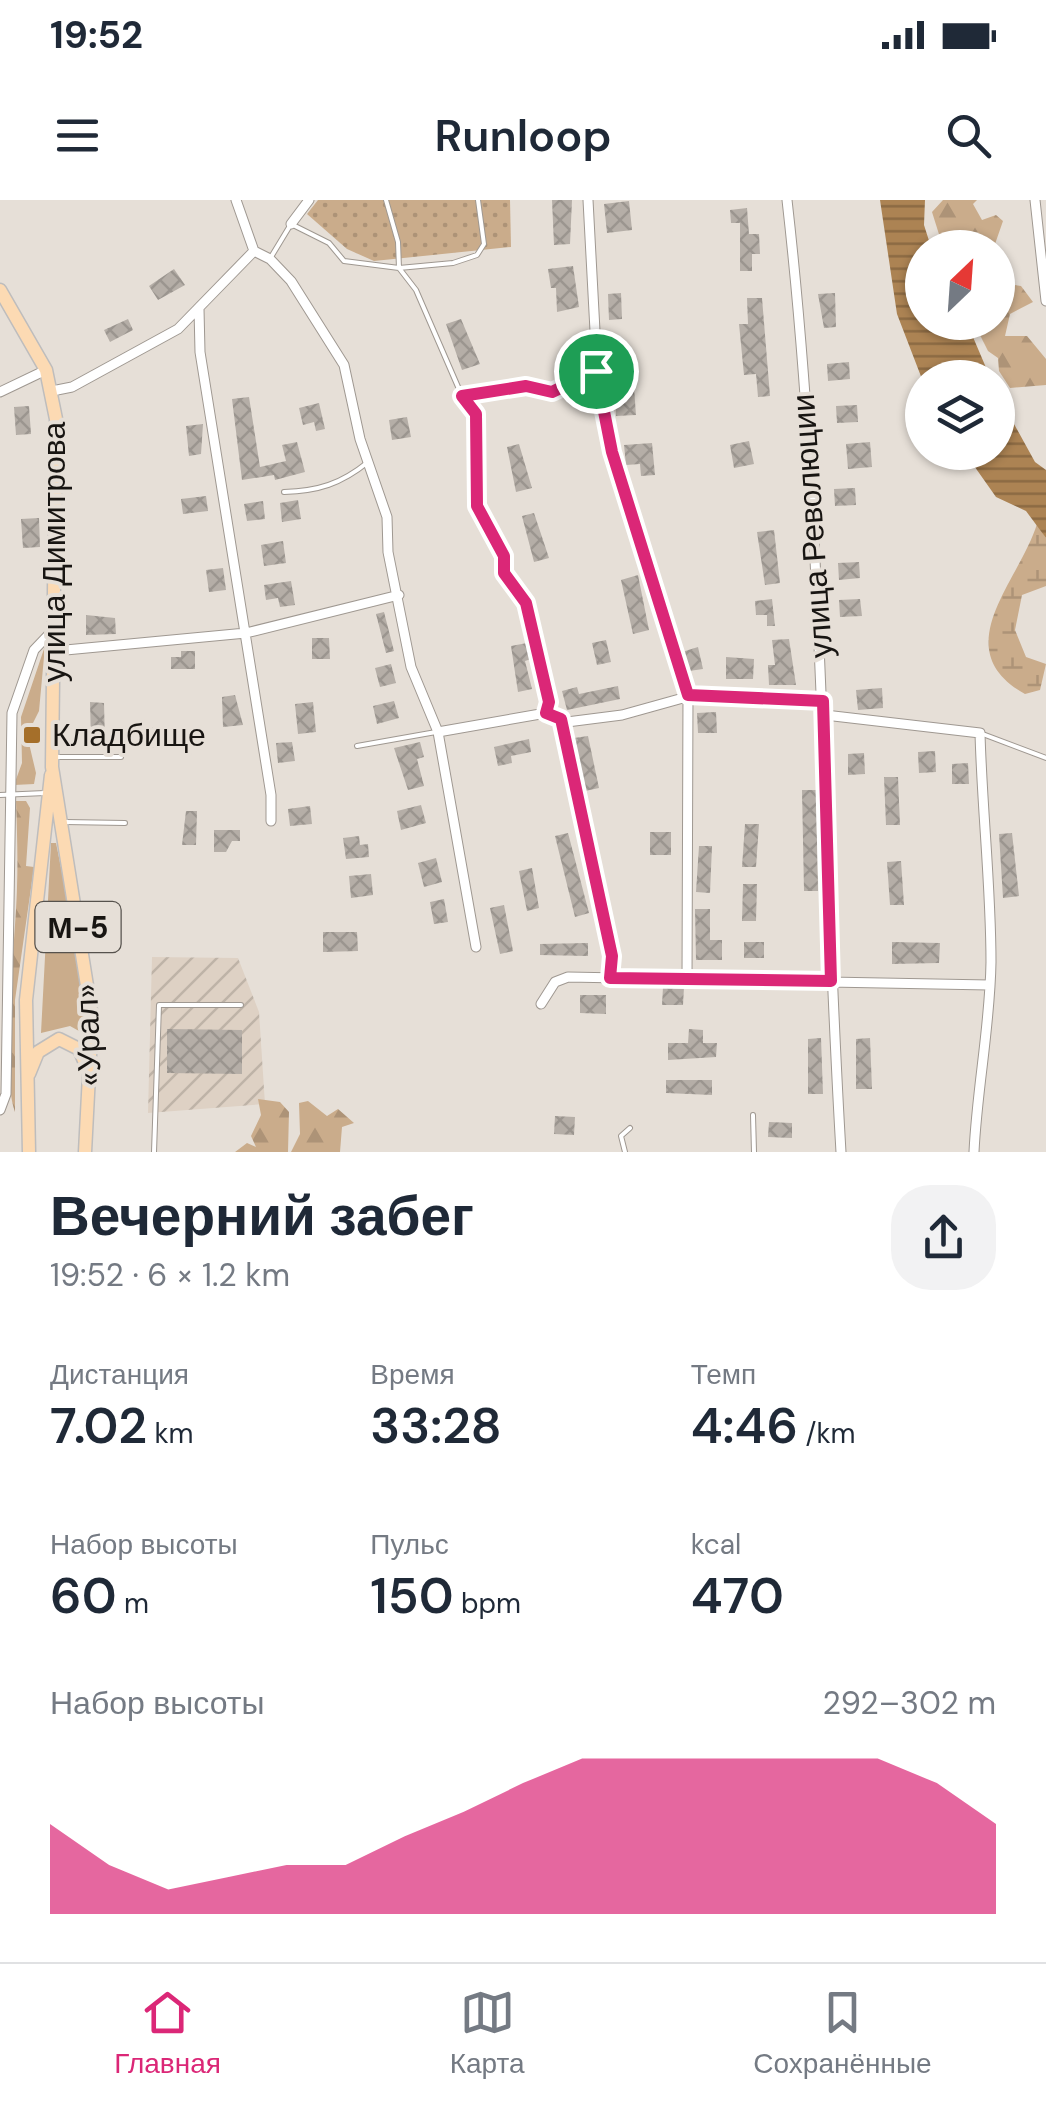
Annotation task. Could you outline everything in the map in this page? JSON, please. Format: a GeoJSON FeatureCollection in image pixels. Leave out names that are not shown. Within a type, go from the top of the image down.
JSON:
{"type":"FeatureCollection","features":[{"type":"Feature","properties":{"kind":"main road","name":"улица Димитрова"},"geometry":{"type":"LineString","coordinates":[[0,290],[46,370],[56,418],[52,762]]}},
{"type":"Feature","properties":{"kind":"main road","name":"«Урал»"},"geometry":{"type":"LineString","coordinates":[[29,1152],[26,1000],[52,762]]}},
{"type":"Feature","properties":{"kind":"main road","name":"«Урал»"},"geometry":{"type":"LineString","coordinates":[[52,762],[58,823],[92,1016],[92,1087],[85,1152]]}},
{"type":"Feature","properties":{"kind":"main road"},"geometry":{"type":"LineString","coordinates":[[26,1081],[38,1052],[59,1039],[80,1049],[92,1087]]}},
{"type":"Feature","properties":{"kind":"street"},"geometry":{"type":"LineString","coordinates":[[236,200],[254,251],[270,259],[291,281],[344,364],[368,462],[387,517],[388,552],[400,596],[411,668],[438,732],[476,947]]}},
{"type":"Feature","properties":{"kind":"street"},"geometry":{"type":"LineString","coordinates":[[292,224],[310,200]]}},
{"type":"Feature","properties":{"kind":"street"},"geometry":{"type":"LineString","coordinates":[[588,200],[596,371],[632,520],[688,695],[687,980]]}},
{"type":"Feature","properties":{"kind":"street","name":"улица Революции"},"geometry":{"type":"LineString","coordinates":[[787,200],[825,715],[831,981],[841,1152]]}},
{"type":"Feature","properties":{"kind":"street"},"geometry":{"type":"LineString","coordinates":[[1034,200],[1044,239],[1046,301]]}},
{"type":"Feature","properties":{"kind":"street"},"geometry":{"type":"LineString","coordinates":[[52,392],[72,387],[178,329],[254,251]]}},
{"type":"Feature","properties":{"kind":"street"},"geometry":{"type":"LineString","coordinates":[[198,309],[200,352],[272,795],[270,821]]}},
{"type":"Feature","properties":{"kind":"street"},"geometry":{"type":"LineString","coordinates":[[0,392],[46,370]]}},
{"type":"Feature","properties":{"kind":"street"},"geometry":{"type":"LineString","coordinates":[[477,506],[504,556],[504,573],[526,603],[549,702],[546,713]]}},
{"type":"Feature","properties":{"kind":"street"},"geometry":{"type":"LineString","coordinates":[[54,651],[246,633],[400,596]]}},
{"type":"Feature","properties":{"kind":"street"},"geometry":{"type":"LineString","coordinates":[[0,1110],[6,1094],[12,713],[18,684],[34,650],[55,628]]}},
{"type":"Feature","properties":{"kind":"street"},"geometry":{"type":"LineString","coordinates":[[438,732],[546,713],[568,722],[622,716],[688,695],[823,701]]}},
{"type":"Feature","properties":{"kind":"street"},"geometry":{"type":"LineString","coordinates":[[825,715],[980,733],[989,986],[988,1050],[977,1090],[974,1152]]}},
{"type":"Feature","properties":{"kind":"street"},"geometry":{"type":"LineString","coordinates":[[561,719],[612,956],[610,978]]}},
{"type":"Feature","properties":{"kind":"street"},"geometry":{"type":"LineString","coordinates":[[541,1004],[555,982],[568,977],[989,986]]}},
{"type":"Feature","properties":{"kind":"lane"},"geometry":{"type":"LineString","coordinates":[[386,200],[398,242],[398,268],[416,290],[462,396],[476,414],[477,506]]}},
{"type":"Feature","properties":{"kind":"lane"},"geometry":{"type":"LineString","coordinates":[[270,259],[292,224],[329,243],[344,262],[398,268],[453,263],[477,255],[484,244],[478,200]]}},
{"type":"Feature","properties":{"kind":"lane"},"geometry":{"type":"LineString","coordinates":[[462,396],[526,386],[552,392],[596,371]]}},
{"type":"Feature","properties":{"kind":"lane"},"geometry":{"type":"LineString","coordinates":[[284,492],[330,486],[368,462]]}},
{"type":"Feature","properties":{"kind":"lane"},"geometry":{"type":"LineString","coordinates":[[357,746],[438,732]]}},
{"type":"Feature","properties":{"kind":"lane"},"geometry":{"type":"LineString","coordinates":[[980,733],[1046,758]]}},
{"type":"Feature","properties":{"kind":"lane"},"geometry":{"type":"LineString","coordinates":[[52,762],[121,757]]}},
{"type":"Feature","properties":{"kind":"lane"},"geometry":{"type":"LineString","coordinates":[[0,795],[46,794]]}},
{"type":"Feature","properties":{"kind":"lane"},"geometry":{"type":"LineString","coordinates":[[58,823],[125,823]]}},
{"type":"Feature","properties":{"kind":"lane"},"geometry":{"type":"LineString","coordinates":[[154,1152],[158,1005],[241,1005]]}},
{"type":"Feature","properties":{"kind":"lane"},"geometry":{"type":"LineString","coordinates":[[753,1116],[754,1152]]}},
{"type":"Feature","properties":{"kind":"lane"},"geometry":{"type":"LineString","coordinates":[[625,1152],[621,1136],[630,1128]]}},
{"type":"Feature","properties":{"kind":"shaded area"},"geometry":{"type":"Polygon","coordinates":[[[880,200],[925,200],[926,230],[905,230],[905,335],[897,314],[880,200]]]}},
{"type":"Feature","properties":{"kind":"shaded area"},"geometry":{"type":"Polygon","coordinates":[[[907,340],[974,340],[983,360],[915,360],[907,340]]]}},
{"type":"Feature","properties":{"kind":"shaded area"},"geometry":{"type":"Polygon","coordinates":[[[1015,426],[1035,462],[1046,470],[1046,538],[1026,511],[996,497],[977,470],[1015,470],[1015,426]]]}},
{"type":"Feature","properties":{"kind":"shaded area"},"geometry":{"type":"Polygon","coordinates":[[[152,957],[238,958],[259,1012],[265,1104],[148,1113],[152,957]]]}},
{"type":"Feature","properties":{"kind":"green space"},"geometry":{"type":"Polygon","coordinates":[[[318,200],[510,200],[511,247],[374,261],[347,249],[307,214],[318,200]]]}},
{"type":"Feature","properties":{"kind":"green space"},"geometry":{"type":"Polygon","coordinates":[[[943,200],[977,200],[973,204],[982,220],[996,215],[1003,221],[1000,230],[938,230],[932,212],[943,200]]]}},
{"type":"Feature","properties":{"kind":"green space"},"geometry":{"type":"Polygon","coordinates":[[[1015,285],[1021,286],[1033,302],[1015,311],[1015,285]]]}},
{"type":"Feature","properties":{"kind":"green space"},"geometry":{"type":"Polygon","coordinates":[[[1027,336],[1046,359],[1046,385],[1015,388],[1015,360],[998,360],[982,340],[1027,336]]]}},
{"type":"Feature","properties":{"kind":"green space"},"geometry":{"type":"Polygon","coordinates":[[[1037,524],[1046,538],[1046,586],[1022,595],[1015,630],[1026,657],[1046,664],[1040,690],[1025,694],[1002,676],[991,657],[989,636],[994,614],[1037,524]]]}},
{"type":"Feature","properties":{"kind":"green space"},"geometry":{"type":"Polygon","coordinates":[[[45,646],[39,711],[27,735],[36,773],[34,784],[14,785],[22,763],[21,717],[45,646]]]}},
{"type":"Feature","properties":{"kind":"green space"},"geometry":{"type":"Polygon","coordinates":[[[16,801],[26,801],[30,808],[26,866],[34,867],[15,1000],[15,1112],[9,1037],[17,887],[16,801]]]}},
{"type":"Feature","properties":{"kind":"green space"},"geometry":{"type":"Polygon","coordinates":[[[51,843],[56,843],[83,977],[88,1036],[70,1026],[41,1033],[51,843]]]}},
{"type":"Feature","properties":{"kind":"green space"},"geometry":{"type":"Polygon","coordinates":[[[258,1099],[280,1102],[289,1112],[288,1152],[235,1152],[247,1143],[256,1147],[251,1136],[261,1115],[258,1099]]]}},
{"type":"Feature","properties":{"kind":"green space"},"geometry":{"type":"Polygon","coordinates":[[[308,1101],[327,1116],[338,1109],[354,1123],[342,1127],[340,1152],[291,1152],[300,1134],[299,1103],[308,1101]]]}},
{"type":"Feature","properties":{"kind":"building"},"geometry":{"type":"Polygon","coordinates":[[[552,200],[572,200],[570,244],[554,245],[552,200]]]}},
{"type":"Feature","properties":{"kind":"building"},"geometry":{"type":"Polygon","coordinates":[[[629,201],[632,230],[607,233],[604,204],[629,201]]]}},
{"type":"Feature","properties":{"kind":"building"},"geometry":{"type":"Polygon","coordinates":[[[747,208],[749,234],[759,234],[760,254],[752,254],[752,271],[740,271],[740,223],[731,223],[730,210],[747,208]]]}},
{"type":"Feature","properties":{"kind":"building"},"geometry":{"type":"Polygon","coordinates":[[[573,266],[579,307],[557,312],[556,288],[551,288],[548,269],[573,266]]]}},
{"type":"Feature","properties":{"kind":"building"},"geometry":{"type":"Polygon","coordinates":[[[174,269],[185,285],[158,300],[149,286],[174,269]]]}},
{"type":"Feature","properties":{"kind":"building"},"geometry":{"type":"Polygon","coordinates":[[[621,293],[622,319],[609,320],[608,294],[621,293]]]}},
{"type":"Feature","properties":{"kind":"building"},"geometry":{"type":"Polygon","coordinates":[[[835,293],[836,327],[824,328],[818,294],[835,293]]]}},
{"type":"Feature","properties":{"kind":"building"},"geometry":{"type":"Polygon","coordinates":[[[747,298],[762,298],[770,396],[758,397],[756,374],[744,375],[739,324],[748,324],[747,298]]]}},
{"type":"Feature","properties":{"kind":"building"},"geometry":{"type":"Polygon","coordinates":[[[128,319],[133,330],[110,342],[104,330],[128,319]]]}},
{"type":"Feature","properties":{"kind":"building"},"geometry":{"type":"Polygon","coordinates":[[[461,319],[480,364],[462,370],[446,324],[461,319]]]}},
{"type":"Feature","properties":{"kind":"building"},"geometry":{"type":"Polygon","coordinates":[[[849,362],[850,379],[828,381],[827,364],[849,362]]]}},
{"type":"Feature","properties":{"kind":"building"},"geometry":{"type":"Polygon","coordinates":[[[634,388],[636,415],[616,416],[615,389],[634,388]]]}},
{"type":"Feature","properties":{"kind":"building"},"geometry":{"type":"Polygon","coordinates":[[[249,397],[260,467],[286,461],[282,445],[297,442],[305,472],[275,480],[274,475],[242,480],[232,399],[249,397]]]}},
{"type":"Feature","properties":{"kind":"building"},"geometry":{"type":"Polygon","coordinates":[[[319,403],[325,429],[316,431],[314,422],[303,425],[299,408],[319,403]]]}},
{"type":"Feature","properties":{"kind":"building"},"geometry":{"type":"Polygon","coordinates":[[[857,405],[858,422],[837,423],[836,406],[857,405]]]}},
{"type":"Feature","properties":{"kind":"building"},"geometry":{"type":"Polygon","coordinates":[[[29,406],[31,434],[16,435],[14,407],[29,406]]]}},
{"type":"Feature","properties":{"kind":"building"},"geometry":{"type":"Polygon","coordinates":[[[407,417],[411,437],[392,440],[389,420],[407,417]]]}},
{"type":"Feature","properties":{"kind":"building"},"geometry":{"type":"Polygon","coordinates":[[[203,424],[201,454],[189,456],[186,426],[203,424]]]}},
{"type":"Feature","properties":{"kind":"building"},"geometry":{"type":"Polygon","coordinates":[[[749,441],[754,464],[734,468],[730,445],[749,441]]]}},
{"type":"Feature","properties":{"kind":"building"},"geometry":{"type":"Polygon","coordinates":[[[870,442],[872,467],[848,469],[846,444],[870,442]]]}},
{"type":"Feature","properties":{"kind":"building"},"geometry":{"type":"Polygon","coordinates":[[[652,443],[655,475],[641,476],[640,464],[626,465],[624,445],[652,443]]]}},
{"type":"Feature","properties":{"kind":"building"},"geometry":{"type":"Polygon","coordinates":[[[519,444],[532,488],[516,492],[507,447],[519,444]]]}},
{"type":"Feature","properties":{"kind":"building"},"geometry":{"type":"Polygon","coordinates":[[[855,488],[856,505],[835,506],[834,489],[855,488]]]}},
{"type":"Feature","properties":{"kind":"building"},"geometry":{"type":"Polygon","coordinates":[[[206,496],[208,511],[183,514],[181,499],[206,496]]]}},
{"type":"Feature","properties":{"kind":"building"},"geometry":{"type":"Polygon","coordinates":[[[298,500],[301,519],[282,522],[280,503],[298,500]]]}},
{"type":"Feature","properties":{"kind":"building"},"geometry":{"type":"Polygon","coordinates":[[[263,501],[265,519],[247,521],[244,504],[263,501]]]}},
{"type":"Feature","properties":{"kind":"building"},"geometry":{"type":"Polygon","coordinates":[[[534,513],[549,558],[534,562],[522,516],[534,513]]]}},
{"type":"Feature","properties":{"kind":"building"},"geometry":{"type":"Polygon","coordinates":[[[39,518],[40,547],[23,548],[21,519],[39,518]]]}},
{"type":"Feature","properties":{"kind":"building"},"geometry":{"type":"Polygon","coordinates":[[[774,530],[780,583],[765,585],[757,532],[774,530]]]}},
{"type":"Feature","properties":{"kind":"building"},"geometry":{"type":"Polygon","coordinates":[[[283,541],[286,563],[264,566],[261,545],[283,541]]]}},
{"type":"Feature","properties":{"kind":"building"},"geometry":{"type":"Polygon","coordinates":[[[859,562],[860,578],[839,580],[838,563],[859,562]]]}},
{"type":"Feature","properties":{"kind":"building"},"geometry":{"type":"Polygon","coordinates":[[[223,568],[226,590],[209,592],[206,570],[223,568]]]}},
{"type":"Feature","properties":{"kind":"building"},"geometry":{"type":"Polygon","coordinates":[[[638,575],[649,630],[633,634],[621,580],[638,575]]]}},
{"type":"Feature","properties":{"kind":"building"},"geometry":{"type":"Polygon","coordinates":[[[291,581],[295,605],[280,607],[278,598],[266,600],[264,585],[291,581]]]}},
{"type":"Feature","properties":{"kind":"building"},"geometry":{"type":"Polygon","coordinates":[[[772,599],[775,626],[767,626],[767,615],[756,615],[755,601],[772,599]]]}},
{"type":"Feature","properties":{"kind":"building"},"geometry":{"type":"Polygon","coordinates":[[[860,599],[862,616],[840,617],[839,600],[860,599]]]}},
{"type":"Feature","properties":{"kind":"building"},"geometry":{"type":"Polygon","coordinates":[[[384,612],[394,651],[386,653],[376,614],[384,612]]]}},
{"type":"Feature","properties":{"kind":"building"},"geometry":{"type":"Polygon","coordinates":[[[86,615],[115,618],[116,634],[86,635],[86,615]]]}},
{"type":"Feature","properties":{"kind":"building"},"geometry":{"type":"Polygon","coordinates":[[[312,638],[329,638],[330,659],[312,659],[312,638]]]}},
{"type":"Feature","properties":{"kind":"building"},"geometry":{"type":"Polygon","coordinates":[[[789,639],[796,685],[769,685],[768,665],[775,665],[772,640],[789,639]]]}},
{"type":"Feature","properties":{"kind":"building"},"geometry":{"type":"Polygon","coordinates":[[[606,640],[611,662],[597,665],[592,643],[606,640]]]}},
{"type":"Feature","properties":{"kind":"building"},"geometry":{"type":"Polygon","coordinates":[[[527,643],[531,659],[525,661],[532,689],[518,692],[511,646],[527,643]]]}},
{"type":"Feature","properties":{"kind":"building"},"geometry":{"type":"Polygon","coordinates":[[[698,647],[703,669],[689,671],[682,652],[698,647]]]}},
{"type":"Feature","properties":{"kind":"building"},"geometry":{"type":"Polygon","coordinates":[[[181,651],[195,651],[195,669],[171,669],[171,657],[181,657],[181,651]]]}},
{"type":"Feature","properties":{"kind":"building"},"geometry":{"type":"Polygon","coordinates":[[[726,657],[754,659],[753,679],[726,679],[726,657]]]}},
{"type":"Feature","properties":{"kind":"building"},"geometry":{"type":"Polygon","coordinates":[[[391,664],[396,683],[380,687],[375,668],[391,664]]]}},
{"type":"Feature","properties":{"kind":"building"},"geometry":{"type":"Polygon","coordinates":[[[618,686],[620,699],[567,710],[562,691],[577,687],[579,694],[618,686]]]}},
{"type":"Feature","properties":{"kind":"building"},"geometry":{"type":"Polygon","coordinates":[[[882,688],[883,708],[858,710],[856,690],[882,688]]]}},
{"type":"Feature","properties":{"kind":"building"},"geometry":{"type":"Polygon","coordinates":[[[235,695],[243,725],[223,727],[222,697],[235,695]]]}},
{"type":"Feature","properties":{"kind":"building"},"geometry":{"type":"Polygon","coordinates":[[[394,701],[399,718],[377,724],[373,706],[394,701]]]}},
{"type":"Feature","properties":{"kind":"building"},"geometry":{"type":"Polygon","coordinates":[[[90,702],[104,703],[105,743],[91,742],[90,702]]]}},
{"type":"Feature","properties":{"kind":"building"},"geometry":{"type":"Polygon","coordinates":[[[313,702],[316,732],[298,734],[295,704],[313,702]]]}},
{"type":"Feature","properties":{"kind":"building"},"geometry":{"type":"Polygon","coordinates":[[[716,712],[717,733],[698,733],[697,713],[716,712]]]}},
{"type":"Feature","properties":{"kind":"building"},"geometry":{"type":"Polygon","coordinates":[[[145,727],[164,727],[164,747],[145,748],[145,727]]]}},
{"type":"Feature","properties":{"kind":"building"},"geometry":{"type":"Polygon","coordinates":[[[588,736],[599,788],[585,791],[574,738],[588,736]]]}},
{"type":"Feature","properties":{"kind":"building"},"geometry":{"type":"Polygon","coordinates":[[[529,739],[531,752],[511,756],[512,763],[498,766],[494,747],[529,739]]]}},
{"type":"Feature","properties":{"kind":"building"},"geometry":{"type":"Polygon","coordinates":[[[292,742],[295,761],[278,763],[276,743],[292,742]]]}},
{"type":"Feature","properties":{"kind":"building"},"geometry":{"type":"Polygon","coordinates":[[[420,742],[424,757],[417,759],[424,786],[408,790],[394,748],[420,742]]]}},
{"type":"Feature","properties":{"kind":"building"},"geometry":{"type":"Polygon","coordinates":[[[935,751],[936,772],[919,773],[918,752],[935,751]]]}},
{"type":"Feature","properties":{"kind":"building"},"geometry":{"type":"Polygon","coordinates":[[[864,753],[865,774],[848,775],[848,754],[864,753]]]}},
{"type":"Feature","properties":{"kind":"building"},"geometry":{"type":"Polygon","coordinates":[[[968,763],[969,784],[952,784],[952,764],[968,763]]]}},
{"type":"Feature","properties":{"kind":"building"},"geometry":{"type":"Polygon","coordinates":[[[884,777],[898,777],[900,825],[886,825],[884,777]]]}},
{"type":"Feature","properties":{"kind":"building"},"geometry":{"type":"Polygon","coordinates":[[[802,790],[816,790],[818,891],[804,891],[802,790]]]}},
{"type":"Feature","properties":{"kind":"building"},"geometry":{"type":"Polygon","coordinates":[[[421,805],[426,823],[401,830],[397,811],[421,805]]]}},
{"type":"Feature","properties":{"kind":"building"},"geometry":{"type":"Polygon","coordinates":[[[310,806],[312,824],[290,826],[288,809],[310,806]]]}},
{"type":"Feature","properties":{"kind":"building"},"geometry":{"type":"Polygon","coordinates":[[[186,811],[197,811],[196,845],[182,845],[186,811]]]}},
{"type":"Feature","properties":{"kind":"building"},"geometry":{"type":"Polygon","coordinates":[[[745,824],[759,824],[756,867],[742,867],[745,824]]]}},
{"type":"Feature","properties":{"kind":"building"},"geometry":{"type":"Polygon","coordinates":[[[214,830],[240,830],[240,841],[232,841],[226,852],[214,852],[214,830]]]}},
{"type":"Feature","properties":{"kind":"building"},"geometry":{"type":"Polygon","coordinates":[[[650,832],[671,832],[671,855],[650,855],[650,832]]]}},
{"type":"Feature","properties":{"kind":"building"},"geometry":{"type":"Polygon","coordinates":[[[568,833],[589,913],[575,917],[555,836],[568,833]]]}},
{"type":"Feature","properties":{"kind":"building"},"geometry":{"type":"Polygon","coordinates":[[[1012,833],[1019,896],[1003,898],[999,834],[1012,833]]]}},
{"type":"Feature","properties":{"kind":"building"},"geometry":{"type":"Polygon","coordinates":[[[359,836],[360,845],[368,844],[369,857],[346,859],[343,838],[359,836]]]}},
{"type":"Feature","properties":{"kind":"building"},"geometry":{"type":"Polygon","coordinates":[[[699,846],[712,846],[710,893],[696,892],[699,846]]]}},
{"type":"Feature","properties":{"kind":"building"},"geometry":{"type":"Polygon","coordinates":[[[436,858],[442,882],[424,887],[418,863],[436,858]]]}},
{"type":"Feature","properties":{"kind":"building"},"geometry":{"type":"Polygon","coordinates":[[[901,861],[904,905],[890,905],[887,862],[901,861]]]}},
{"type":"Feature","properties":{"kind":"building"},"geometry":{"type":"Polygon","coordinates":[[[532,868],[539,908],[527,911],[519,871],[532,868]]]}},
{"type":"Feature","properties":{"kind":"building"},"geometry":{"type":"Polygon","coordinates":[[[371,874],[373,895],[351,898],[349,876],[371,874]]]}},
{"type":"Feature","properties":{"kind":"building"},"geometry":{"type":"Polygon","coordinates":[[[743,884],[757,884],[756,921],[742,921],[743,884]]]}},
{"type":"Feature","properties":{"kind":"building"},"geometry":{"type":"Polygon","coordinates":[[[444,899],[448,922],[434,924],[430,902],[444,899]]]}},
{"type":"Feature","properties":{"kind":"building"},"geometry":{"type":"Polygon","coordinates":[[[504,905],[513,951],[500,954],[490,908],[504,905]]]}},
{"type":"Feature","properties":{"kind":"building"},"geometry":{"type":"Polygon","coordinates":[[[695,909],[710,909],[710,940],[722,940],[722,960],[696,960],[695,909]]]}},
{"type":"Feature","properties":{"kind":"building"},"geometry":{"type":"Polygon","coordinates":[[[323,932],[357,932],[358,951],[323,952],[323,932]]]}},
{"type":"Feature","properties":{"kind":"building"},"geometry":{"type":"Polygon","coordinates":[[[744,942],[764,942],[764,958],[744,958],[744,942]]]}},
{"type":"Feature","properties":{"kind":"building"},"geometry":{"type":"Polygon","coordinates":[[[892,942],[940,943],[939,963],[892,964],[892,942]]]}},
{"type":"Feature","properties":{"kind":"building"},"geometry":{"type":"Polygon","coordinates":[[[588,943],[588,956],[540,955],[540,944],[588,943]]]}},
{"type":"Feature","properties":{"kind":"building"},"geometry":{"type":"Polygon","coordinates":[[[663,987],[684,987],[683,1005],[662,1005],[663,987]]]}},
{"type":"Feature","properties":{"kind":"building"},"geometry":{"type":"Polygon","coordinates":[[[580,995],[606,995],[606,1014],[580,1013],[580,995]]]}},
{"type":"Feature","properties":{"kind":"building"},"geometry":{"type":"Polygon","coordinates":[[[167,1029],[242,1030],[242,1074],[167,1073],[167,1029]]]}},
{"type":"Feature","properties":{"kind":"building"},"geometry":{"type":"Polygon","coordinates":[[[689,1029],[703,1030],[703,1043],[717,1043],[716,1057],[668,1060],[668,1043],[688,1043],[689,1029]]]}},
{"type":"Feature","properties":{"kind":"building"},"geometry":{"type":"Polygon","coordinates":[[[821,1038],[823,1094],[808,1094],[808,1039],[821,1038]]]}},
{"type":"Feature","properties":{"kind":"building"},"geometry":{"type":"Polygon","coordinates":[[[870,1038],[872,1089],[856,1089],[856,1039],[870,1038]]]}},
{"type":"Feature","properties":{"kind":"building"},"geometry":{"type":"Polygon","coordinates":[[[666,1080],[712,1080],[712,1095],[666,1093],[666,1080]]]}},
{"type":"Feature","properties":{"kind":"building"},"geometry":{"type":"Polygon","coordinates":[[[555,1116],[575,1117],[574,1135],[554,1134],[555,1116]]]}},
{"type":"Feature","properties":{"kind":"building"},"geometry":{"type":"Polygon","coordinates":[[[769,1122],[792,1123],[792,1138],[768,1137],[769,1122]]]}},
{"type":"Feature","properties":{"kind":"place","name":"Кладбище"},"geometry":{"type":"Point","coordinates":[32,735]}},
{"type":"Feature","properties":{"kind":"route"},"geometry":{"type":"LineString","coordinates":[[596,371],[612,452],[688,695],[823,701],[831,981],[610,978],[612,956],[561,719],[546,713],[549,702],[526,603],[509,583],[504,573],[504,556],[477,506],[480,458],[476,414],[462,396],[526,386],[552,392],[596,371]]}}]}
